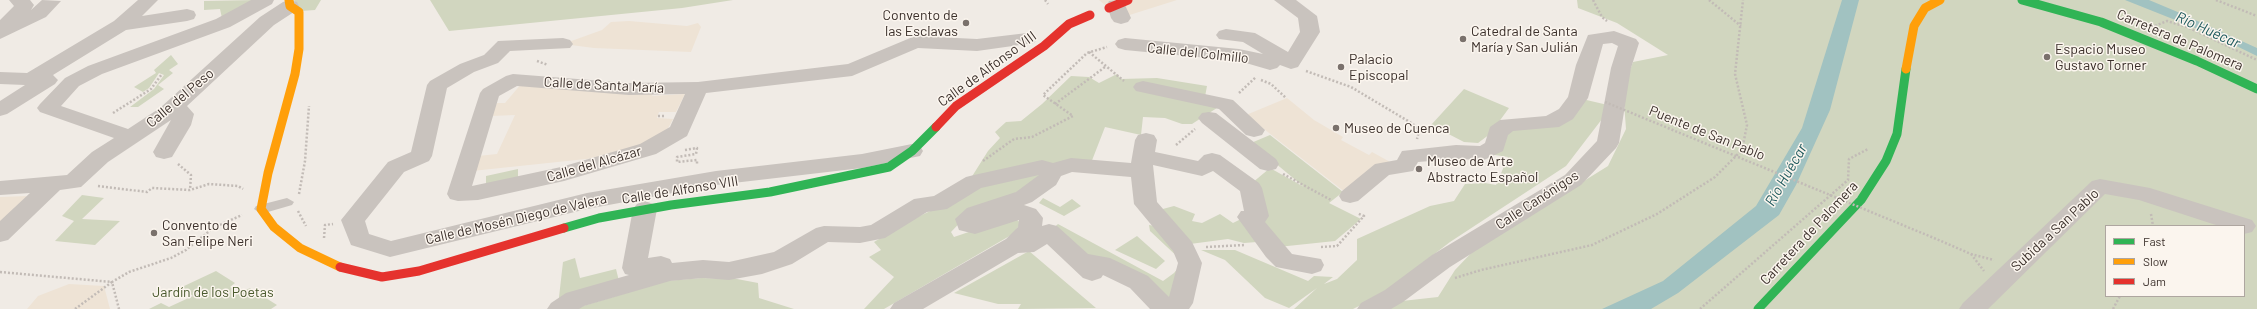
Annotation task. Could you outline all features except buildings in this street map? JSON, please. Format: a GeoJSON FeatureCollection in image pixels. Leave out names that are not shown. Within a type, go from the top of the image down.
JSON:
{"type":"FeatureCollection","features":[{"type":"Feature","properties":{"kind":"street"},"geometry":{"type":"LineString","coordinates":[[0,2],[13,0]]}},
{"type":"Feature","properties":{"kind":"street"},"geometry":{"type":"LineString","coordinates":[[0,32],[25,5],[18,0]]}},
{"type":"Feature","properties":{"kind":"street"},"geometry":{"type":"LineString","coordinates":[[0,110],[40,80],[121,25],[149,0]]}},
{"type":"Feature","properties":{"kind":"street"},"geometry":{"type":"LineString","coordinates":[[131,137],[98,122],[66,116],[47,108],[72,82],[95,70],[223,22],[265,0]]}},
{"type":"Feature","properties":{"kind":"street"},"geometry":{"type":"LineString","coordinates":[[1226,35],[1248,37],[1291,63],[1310,32],[1307,16],[1283,0]]}},
{"type":"Feature","properties":{"kind":"street","name":"Carretera de Palomera"},"geometry":{"type":"LineString","coordinates":[[1758,309],[1861,200],[1886,161],[1896,134],[1909,44],[1914,26],[1925,8],[1940,0]]}},
{"type":"Feature","properties":{"kind":"street","name":"Carretera de Palomera"},"geometry":{"type":"LineString","coordinates":[[2022,0],[2101,22],[2197,61],[2257,89]]}},
{"type":"Feature","properties":{"kind":"street"},"geometry":{"type":"LineString","coordinates":[[0,32],[40,13],[52,1]]}},
{"type":"Feature","properties":{"kind":"street"},"geometry":{"type":"LineString","coordinates":[[262,204],[298,56],[300,17],[299,12],[289,3]]}},
{"type":"Feature","properties":{"kind":"street","name":"Calle del Peso"},"geometry":{"type":"LineString","coordinates":[[0,234],[100,157],[167,113],[267,21],[289,3]]}},
{"type":"Feature","properties":{"kind":"street"},"geometry":{"type":"LineString","coordinates":[[121,25],[187,15]]}},
{"type":"Feature","properties":{"kind":"street","name":"Calle de Alfonso VIII"},"geometry":{"type":"LineString","coordinates":[[262,204],[274,226],[300,248],[341,268],[382,277],[419,271],[586,221],[645,209],[770,192],[861,174],[889,167],[912,152],[956,106],[1044,46],[1069,24],[1090,16]]}},
{"type":"Feature","properties":{"kind":"street"},"geometry":{"type":"LineString","coordinates":[[1344,202],[1383,169],[1404,166],[1410,156],[1456,152],[1484,153],[1495,146],[1498,132],[1508,126],[1551,122],[1566,114],[1578,98],[1586,65],[1595,38],[1614,37]]}},
{"type":"Feature","properties":{"kind":"street","name":"Calle Canónigos"},"geometry":{"type":"LineString","coordinates":[[1370,309],[1394,296],[1442,261],[1573,180],[1608,143],[1621,68],[1629,44],[1614,37]]}},
{"type":"Feature","properties":{"kind":"street","name":"Calle de Santa María"},"geometry":{"type":"LineString","coordinates":[[458,194],[490,93],[513,80],[629,89],[698,88],[852,70],[915,42],[977,45],[1027,39]]}},
{"type":"Feature","properties":{"kind":"street","name":"Calle de Mosén Diego de Valera"},"geometry":{"type":"LineString","coordinates":[[563,44],[505,45],[491,59],[467,68],[437,85],[421,156],[396,167],[353,220],[359,239],[390,249],[595,200],[716,178],[862,161],[912,152]]}},
{"type":"Feature","properties":{"kind":"street","name":"Calle del Colmillo"},"geometry":{"type":"LineString","coordinates":[[1125,44],[1240,55],[1266,60],[1270,64]]}},
{"type":"Feature","properties":{"kind":"street"},"geometry":{"type":"LineString","coordinates":[[0,78],[40,80]]}},
{"type":"Feature","properties":{"kind":"street"},"geometry":{"type":"LineString","coordinates":[[1135,85],[1226,104],[1254,130]]}},
{"type":"Feature","properties":{"kind":"street","name":"Calle del Alcázar"},"geometry":{"type":"LineString","coordinates":[[458,194],[478,193],[564,174],[648,149],[679,132],[698,88]]}},
{"type":"Feature","properties":{"kind":"street"},"geometry":{"type":"LineString","coordinates":[[164,152],[180,125],[183,114],[181,111]]}},
{"type":"Feature","properties":{"kind":"street"},"geometry":{"type":"LineString","coordinates":[[1209,118],[1268,164]]}},
{"type":"Feature","properties":{"kind":"street"},"geometry":{"type":"LineString","coordinates":[[1081,262],[1101,264],[1139,282],[1165,309],[1180,302],[1190,263],[1184,248],[1146,204],[1143,156]]}},
{"type":"Feature","properties":{"kind":"street"},"geometry":{"type":"LineString","coordinates":[[560,309],[575,299],[670,272],[703,269],[729,271],[762,265],[783,258],[824,234],[860,235],[877,232],[922,204],[939,204],[974,182],[1042,167],[1052,171],[1071,165],[1143,156],[1202,169],[1212,160],[1251,188],[1256,216],[1249,217],[1284,261],[1312,265]]}},
{"type":"Feature","properties":{"kind":"street"},"geometry":{"type":"LineString","coordinates":[[903,309],[1014,244],[1027,232],[1031,225],[1031,218],[1028,214],[1020,212],[1004,215],[974,226],[967,224],[967,219],[975,213],[1024,197],[1048,180],[1052,171]]}},
{"type":"Feature","properties":{"kind":"street"},"geometry":{"type":"LineString","coordinates":[[0,188],[64,184]]}},
{"type":"Feature","properties":{"kind":"street","name":"Subida a San Pablo"},"geometry":{"type":"LineString","coordinates":[[1972,309],[2100,186],[2142,193],[2241,225]]}},
{"type":"Feature","properties":{"kind":"street"},"geometry":{"type":"LineString","coordinates":[[645,209],[634,268],[730,256],[783,258]]}},
{"type":"Feature","properties":{"kind":"street","name":"Subida a San Pablo"},"geometry":{"type":"LineString","coordinates":[[2245,226],[2257,230]]}},
{"type":"Feature","properties":{"kind":"street"},"geometry":{"type":"LineString","coordinates":[[1014,244],[1026,246],[1049,232],[1102,280]]}},
{"type":"Feature","properties":{"kind":"lane"},"geometry":{"type":"LineString","coordinates":[[262,204],[294,204]]}},
{"type":"Feature","properties":{"kind":"path"},"geometry":{"type":"LineString","coordinates":[[1046,0],[1048,4]]}},
{"type":"Feature","properties":{"kind":"path"},"geometry":{"type":"LineString","coordinates":[[1593,0],[1602,17],[1610,23],[1614,37]]}},
{"type":"Feature","properties":{"kind":"path"},"geometry":{"type":"LineString","coordinates":[[1709,0],[1742,26]]}},
{"type":"Feature","properties":{"kind":"path"},"geometry":{"type":"LineString","coordinates":[[1452,279],[1481,270],[1592,245],[1657,214],[1715,177],[1742,150],[1747,125],[1735,74],[1742,26],[1743,0]]}},
{"type":"Feature","properties":{"kind":"path"},"geometry":{"type":"LineString","coordinates":[[2216,0],[2257,16]]}},
{"type":"Feature","properties":{"kind":"path"},"geometry":{"type":"LineString","coordinates":[[977,165],[1014,139],[1032,137],[1073,116],[1042,95],[1089,52],[1125,44]]}},
{"type":"Feature","properties":{"kind":"path"},"geometry":{"type":"LineString","coordinates":[[1089,52],[1105,67],[1135,85]]}},
{"type":"Feature","properties":{"kind":"path"},"geometry":{"type":"LineString","coordinates":[[533,60],[554,68]]}},
{"type":"Feature","properties":{"kind":"path"},"geometry":{"type":"LineString","coordinates":[[1291,63],[1295,67],[1350,87],[1413,124],[1420,130],[1410,156]]}},
{"type":"Feature","properties":{"kind":"path"},"geometry":{"type":"LineString","coordinates":[[1055,104],[1105,67]]}},
{"type":"Feature","properties":{"kind":"path"},"geometry":{"type":"LineString","coordinates":[[98,122],[151,89],[162,74]]}},
{"type":"Feature","properties":{"kind":"path"},"geometry":{"type":"LineString","coordinates":[[1255,78],[1271,84],[1286,98]]}},
{"type":"Feature","properties":{"kind":"path"},"geometry":{"type":"LineString","coordinates":[[307,227],[294,204],[306,161],[309,99]]}},
{"type":"Feature","properties":{"kind":"path","name":"Puente de San Pablo"},"geometry":{"type":"LineString","coordinates":[[1605,102],[1971,254],[1996,261]]}},
{"type":"Feature","properties":{"kind":"path"},"geometry":{"type":"LineString","coordinates":[[1143,156],[1174,146],[1209,118]]}},
{"type":"Feature","properties":{"kind":"path"},"geometry":{"type":"LineString","coordinates":[[1700,309],[1848,180],[1849,159],[1896,134]]}},
{"type":"Feature","properties":{"kind":"path"},"geometry":{"type":"LineString","coordinates":[[682,150],[697,148],[696,154],[677,157],[677,162],[697,160],[697,165],[690,166]]}},
{"type":"Feature","properties":{"kind":"path"},"geometry":{"type":"LineString","coordinates":[[164,152],[191,176],[190,190]]}},
{"type":"Feature","properties":{"kind":"path"},"geometry":{"type":"LineString","coordinates":[[64,184],[147,192],[152,188],[190,190],[209,184],[238,186],[262,204],[213,228],[186,250],[171,258],[129,272],[112,282],[75,309]]}},
{"type":"Feature","properties":{"kind":"path"},"geometry":{"type":"LineString","coordinates":[[1300,185],[1344,202],[1364,216],[1337,246]]}},
{"type":"Feature","properties":{"kind":"path"},"geometry":{"type":"LineString","coordinates":[[1971,254],[1986,273]]}},
{"type":"Feature","properties":{"kind":"path"},"geometry":{"type":"LineString","coordinates":[[0,272],[112,282]]}},
{"type":"Feature","properties":{"kind":"path"},"geometry":{"type":"LineString","coordinates":[[112,282],[119,309]]}},
{"type":"Feature","properties":{"kind":"path"},"geometry":{"type":"LineString","coordinates":[[2114,309],[2120,297]]}},
{"type":"Feature","properties":{"kind":"green space"},"geometry":{"type":"Polygon","coordinates":[[[257,0],[223,23],[220,9],[204,10],[204,1],[257,0]]]}},
{"type":"Feature","properties":{"kind":"green space"},"geometry":{"type":"Polygon","coordinates":[[[294,0],[321,0],[315,10],[301,11],[294,0]]]}},
{"type":"Feature","properties":{"kind":"green space"},"geometry":{"type":"Polygon","coordinates":[[[430,0],[733,0],[682,8],[449,31],[430,0]]]}},
{"type":"Feature","properties":{"kind":"green space"},"geometry":{"type":"Polygon","coordinates":[[[1577,0],[2257,0],[2257,309],[1379,309],[1393,302],[1438,297],[1455,270],[1476,248],[1608,166],[1626,129],[1623,89],[1633,62],[1668,55],[1617,23],[1578,8],[1577,0]]]}},
{"type":"Feature","properties":{"kind":"green space"},"geometry":{"type":"Polygon","coordinates":[[[171,55],[178,64],[169,70],[173,73],[158,85],[164,89],[138,107],[130,107],[154,89],[164,75],[159,73],[149,88],[143,92],[134,87],[156,73],[154,70],[171,55]]]}},
{"type":"Feature","properties":{"kind":"green space"},"geometry":{"type":"Polygon","coordinates":[[[1117,74],[1121,79],[1157,78],[1207,86],[1204,102],[1220,106],[1192,124],[1182,124],[1165,118],[1143,117],[1141,135],[1105,127],[1091,163],[1043,175],[1027,188],[971,211],[951,232],[954,237],[1013,217],[1021,223],[1013,234],[884,309],[864,309],[894,277],[869,257],[881,250],[874,242],[909,221],[943,205],[971,178],[988,151],[1000,138],[995,132],[1006,122],[1021,121],[1042,104],[1071,76],[1089,77],[1099,83],[1117,74]]]}},
{"type":"Feature","properties":{"kind":"green space"},"geometry":{"type":"Polygon","coordinates":[[[1464,89],[1509,108],[1490,134],[1478,143],[1464,142],[1431,125],[1464,89]]]}},
{"type":"Feature","properties":{"kind":"green space"},"geometry":{"type":"Polygon","coordinates":[[[1578,98],[1612,106],[1566,166],[1450,242],[1381,295],[1353,309],[1294,309],[1317,288],[1289,308],[1265,298],[1225,260],[1201,250],[1235,250],[1308,281],[1314,276],[1333,277],[1324,284],[1337,279],[1357,260],[1357,239],[1430,206],[1454,201],[1465,184],[1485,183],[1496,185],[1508,157],[1482,153],[1498,132],[1551,122],[1578,98]]]}},
{"type":"Feature","properties":{"kind":"green space"},"geometry":{"type":"Polygon","coordinates":[[[1270,135],[1343,192],[1329,203],[1361,219],[1335,241],[1278,247],[1257,218],[1252,183],[1270,168],[1304,187],[1251,143],[1270,135]]]}},
{"type":"Feature","properties":{"kind":"green space"},"geometry":{"type":"Polygon","coordinates":[[[518,169],[518,179],[486,186],[486,176],[518,169]]]}},
{"type":"Feature","properties":{"kind":"green space"},"geometry":{"type":"Polygon","coordinates":[[[82,195],[104,198],[82,219],[120,221],[95,245],[55,241],[74,221],[62,216],[82,195]]]}},
{"type":"Feature","properties":{"kind":"green space"},"geometry":{"type":"Polygon","coordinates":[[[1043,198],[1060,207],[1072,199],[1081,206],[1064,216],[1039,203],[1043,198]]]}},
{"type":"Feature","properties":{"kind":"green space"},"geometry":{"type":"Polygon","coordinates":[[[1174,206],[1195,214],[1192,221],[1202,223],[1220,214],[1233,223],[1241,219],[1257,242],[1244,243],[1228,239],[1190,244],[1159,210],[1174,206]]]}},
{"type":"Feature","properties":{"kind":"green space"},"geometry":{"type":"Polygon","coordinates":[[[1058,224],[1163,281],[1174,273],[1183,262],[1150,231],[1149,225],[1161,227],[1188,265],[1169,305],[1050,231],[1058,224]]]}},
{"type":"Feature","properties":{"kind":"green space"},"geometry":{"type":"Polygon","coordinates":[[[1137,236],[1165,261],[1156,269],[1115,250],[1137,236]]]}},
{"type":"Feature","properties":{"kind":"green space"},"geometry":{"type":"Polygon","coordinates":[[[1029,251],[1096,308],[1018,309],[1021,304],[998,304],[954,293],[1029,251]]]}},
{"type":"Feature","properties":{"kind":"green space"},"geometry":{"type":"Polygon","coordinates":[[[575,258],[580,278],[616,269],[619,281],[558,306],[563,262],[575,258]]]}},
{"type":"Feature","properties":{"kind":"green space","name":"Jardín de los Poetas"},"geometry":{"type":"Polygon","coordinates":[[[216,271],[235,283],[230,287],[240,293],[250,288],[277,305],[271,309],[149,309],[161,303],[169,307],[193,296],[182,287],[216,271]]]}},
{"type":"Feature","properties":{"kind":"green space"},"geometry":{"type":"Polygon","coordinates":[[[702,278],[737,279],[758,283],[759,298],[794,309],[573,309],[666,281],[702,278]]]}},
{"type":"Feature","properties":{"kind":"shaded area"},"geometry":{"type":"Polygon","coordinates":[[[1099,0],[1177,0],[1120,18],[1099,0]]]}},
{"type":"Feature","properties":{"kind":"shaded area"},"geometry":{"type":"Polygon","coordinates":[[[629,21],[687,26],[698,23],[701,27],[691,52],[594,48],[563,44],[602,30],[611,22],[629,21]]]}},
{"type":"Feature","properties":{"kind":"shaded area"},"geometry":{"type":"Polygon","coordinates":[[[522,83],[654,92],[652,96],[685,94],[676,112],[659,112],[657,118],[673,119],[663,138],[605,157],[472,171],[478,156],[497,154],[515,115],[491,116],[497,103],[505,103],[522,83]]]}},
{"type":"Feature","properties":{"kind":"shaded area"},"geometry":{"type":"Polygon","coordinates":[[[1287,98],[1314,120],[1343,137],[1341,140],[1369,155],[1372,152],[1392,163],[1350,196],[1246,115],[1287,98]]]}},
{"type":"Feature","properties":{"kind":"shaded area"},"geometry":{"type":"Polygon","coordinates":[[[29,196],[0,224],[0,197],[29,196]]]}},
{"type":"Feature","properties":{"kind":"shaded area"},"geometry":{"type":"Polygon","coordinates":[[[69,284],[104,286],[110,309],[27,309],[38,296],[69,284]]]}},
{"type":"Feature","properties":{"kind":"water","name":"Río Huécar"},"geometry":{"type":"Polygon","coordinates":[[[1842,0],[1859,0],[1830,110],[1796,185],[1779,215],[1678,293],[1651,309],[1602,309],[1663,281],[1756,206],[1802,128],[1842,0]]]}},
{"type":"Feature","properties":{"kind":"water","name":"Río Huécar"},"geometry":{"type":"Polygon","coordinates":[[[2125,0],[2149,0],[2180,13],[2257,48],[2257,56],[2218,37],[2125,0]]]}},
{"type":"Feature","properties":{"kind":"traffic: fast"},"geometry":{"type":"LineString","coordinates":[[2022,0],[2101,22],[2197,61],[2257,89]]}},
{"type":"Feature","properties":{"kind":"traffic: fast"},"geometry":{"type":"LineString","coordinates":[[1758,309],[1861,200],[1886,161],[1897,134],[1906,69]]}},
{"type":"Feature","properties":{"kind":"traffic: fast"},"geometry":{"type":"LineString","coordinates":[[564,228],[599,218],[671,205],[770,192],[889,167],[912,151],[936,127]]}},
{"type":"Feature","properties":{"kind":"traffic: slow"},"geometry":{"type":"LineString","coordinates":[[289,0],[290,6],[299,12],[299,49],[295,74],[268,173],[261,209],[274,227],[300,248],[340,267]]}},
{"type":"Feature","properties":{"kind":"traffic: slow"},"geometry":{"type":"LineString","coordinates":[[1906,69],[1914,26],[1925,8],[1940,0]]}},
{"type":"Feature","properties":{"kind":"traffic: jam"},"geometry":{"type":"LineString","coordinates":[[1109,8],[1128,0]]}},
{"type":"Feature","properties":{"kind":"traffic: jam"},"geometry":{"type":"LineString","coordinates":[[936,127],[956,106],[1044,46],[1069,24],[1090,15]]}},
{"type":"Feature","properties":{"kind":"traffic: jam"},"geometry":{"type":"LineString","coordinates":[[340,267],[382,277],[419,271],[564,228]]}},
{"type":"Feature","properties":{"kind":"place","name":"Convento de las Esclavas"},"geometry":{"type":"Point","coordinates":[966,23]}},
{"type":"Feature","properties":{"kind":"place","name":"Catedral de Santa María y San Julián"},"geometry":{"type":"Point","coordinates":[1463,39]}},
{"type":"Feature","properties":{"kind":"place","name":"Espacio Museo Gustavo Torner"},"geometry":{"type":"Point","coordinates":[2047,57]}},
{"type":"Feature","properties":{"kind":"place","name":"Palacio Episcopal"},"geometry":{"type":"Point","coordinates":[1341,67]}},
{"type":"Feature","properties":{"kind":"place","name":"Museo de Cuenca"},"geometry":{"type":"Point","coordinates":[1336,128]}},
{"type":"Feature","properties":{"kind":"place","name":"Museo de Arte Abstracto Español"},"geometry":{"type":"Point","coordinates":[1419,169]}},
{"type":"Feature","properties":{"kind":"place","name":"Convento de San Felipe Neri"},"geometry":{"type":"Point","coordinates":[154,233]}}]}
